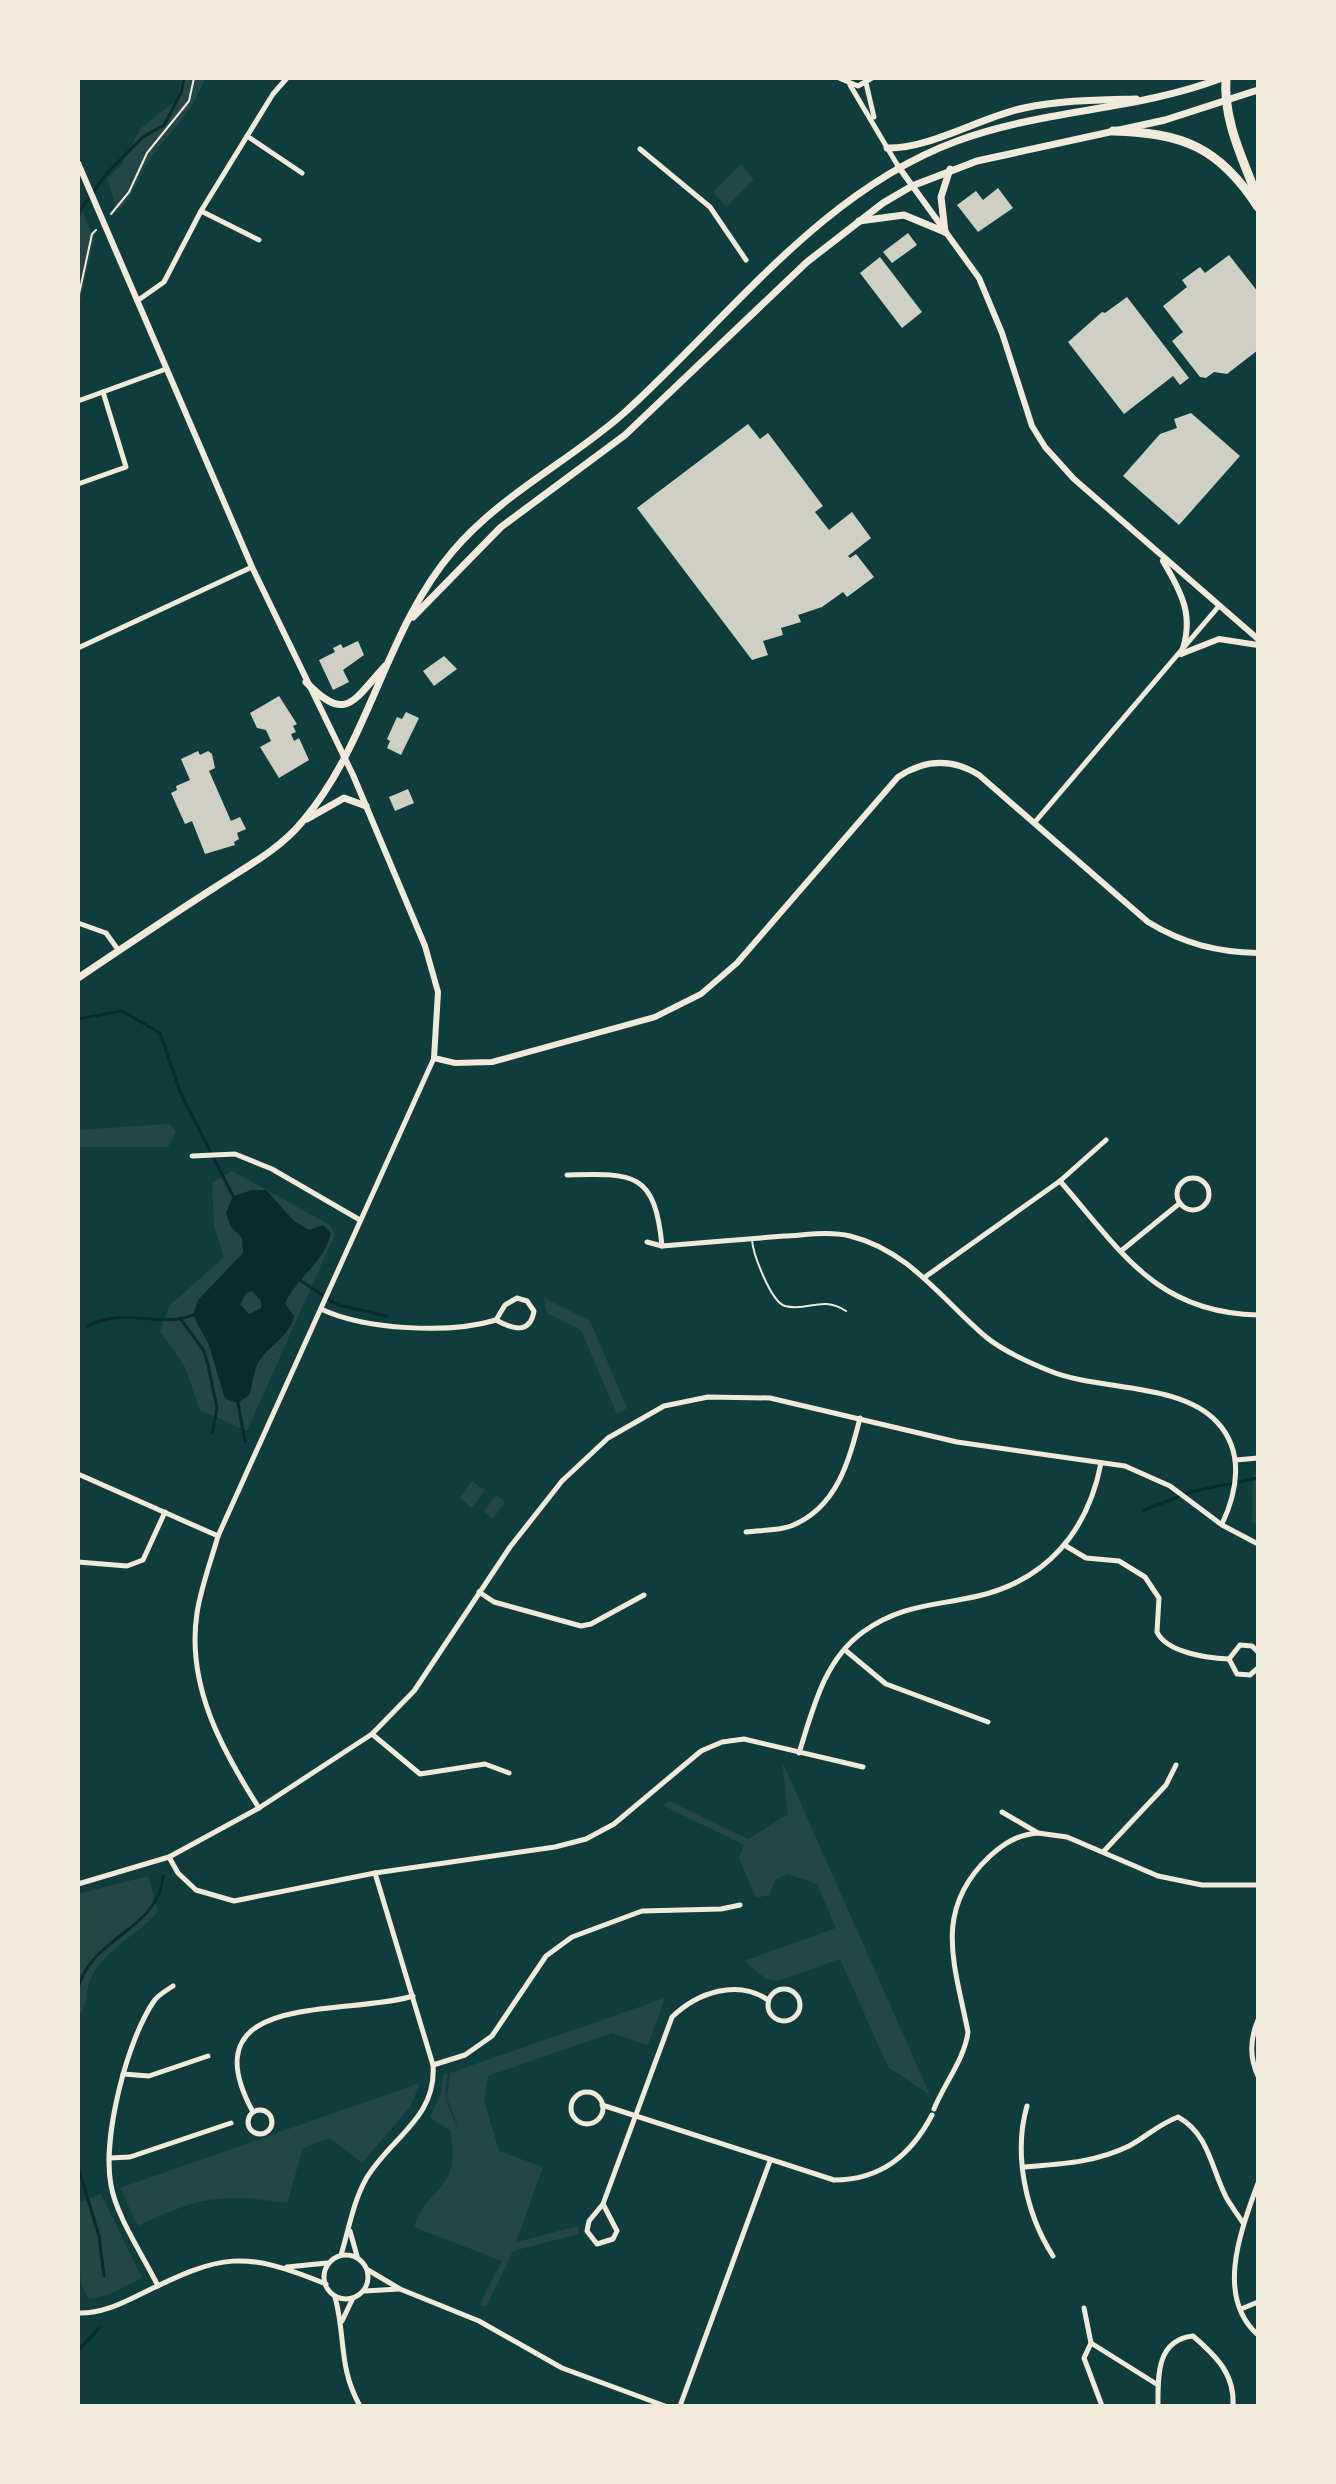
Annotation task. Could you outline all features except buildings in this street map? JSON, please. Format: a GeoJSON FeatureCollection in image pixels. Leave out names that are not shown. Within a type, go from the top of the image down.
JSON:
{"type":"FeatureCollection","features":[{"type":"Feature","properties":{"kind":"highway"},"geometry":{"type":"LineString","coordinates":[[1224,78],[1224,103],[1258,199]]}},
{"type":"Feature","properties":{"kind":"highway"},"geometry":{"type":"LineString","coordinates":[[1113,131],[1159,132],[1195,146],[1226,167],[1258,207]]}},
{"type":"Feature","properties":{"kind":"main road"},"geometry":{"type":"LineString","coordinates":[[302,823],[343,757],[425,586],[470,532],[623,413],[816,225],[898,166],[956,141],[1004,126],[1159,99],[1224,78]]}},
{"type":"Feature","properties":{"kind":"main road"},"geometry":{"type":"LineString","coordinates":[[406,625],[501,527],[625,435],[855,222],[912,186],[950,169],[1015,150],[1113,131],[1224,103],[1258,90]]}},
{"type":"Feature","properties":{"kind":"main road"},"geometry":{"type":"LineString","coordinates":[[887,148],[909,147],[974,122],[1024,108],[1075,101],[1159,99]]}},
{"type":"Feature","properties":{"kind":"main road"},"geometry":{"type":"LineString","coordinates":[[855,222],[904,215],[945,232],[941,197],[950,169]]}},
{"type":"Feature","properties":{"kind":"main road"},"geometry":{"type":"LineString","coordinates":[[306,682],[327,704],[339,706],[353,701],[392,658]]}},
{"type":"Feature","properties":{"kind":"main road"},"geometry":{"type":"LineString","coordinates":[[78,978],[270,851],[330,802],[344,798],[366,806]]}},
{"type":"Feature","properties":{"kind":"street"},"geometry":{"type":"LineString","coordinates":[[137,301],[164,282],[201,211],[273,94],[287,78]]}},
{"type":"Feature","properties":{"kind":"street"},"geometry":{"type":"LineString","coordinates":[[839,78],[850,85],[898,166],[989,298],[1032,426],[1045,447],[1074,479],[1258,642]]}},
{"type":"Feature","properties":{"kind":"street"},"geometry":{"type":"LineString","coordinates":[[850,85],[869,80],[866,94],[877,130]]}},
{"type":"Feature","properties":{"kind":"street"},"geometry":{"type":"LineString","coordinates":[[247,136],[302,173]]}},
{"type":"Feature","properties":{"kind":"street"},"geometry":{"type":"LineString","coordinates":[[640,149],[710,207],[746,260]]}},
{"type":"Feature","properties":{"kind":"street"},"geometry":{"type":"LineString","coordinates":[[78,163],[252,567],[366,806],[435,978],[439,1007],[434,1058],[218,1536],[197,1615],[198,1677],[217,1738],[259,1808]]}},
{"type":"Feature","properties":{"kind":"street"},"geometry":{"type":"LineString","coordinates":[[201,211],[259,240]]}},
{"type":"Feature","properties":{"kind":"street"},"geometry":{"type":"LineString","coordinates":[[78,401],[166,369]]}},
{"type":"Feature","properties":{"kind":"street"},"geometry":{"type":"LineString","coordinates":[[78,484],[126,467],[103,392]]}},
{"type":"Feature","properties":{"kind":"street"},"geometry":{"type":"LineString","coordinates":[[1159,554],[1183,594],[1188,613],[1187,638],[1181,654]]}},
{"type":"Feature","properties":{"kind":"street"},"geometry":{"type":"LineString","coordinates":[[78,648],[252,567]]}},
{"type":"Feature","properties":{"kind":"street"},"geometry":{"type":"LineString","coordinates":[[1035,822],[1219,606]]}},
{"type":"Feature","properties":{"kind":"street"},"geometry":{"type":"LineString","coordinates":[[1181,654],[1219,639],[1258,642]]}},
{"type":"Feature","properties":{"kind":"street"},"geometry":{"type":"LineString","coordinates":[[434,1058],[455,1063],[492,1062],[655,1017],[701,994],[737,963],[890,786],[909,769],[934,762],[969,769],[1035,822],[1148,922],[1166,933],[1206,948],[1258,953]]}},
{"type":"Feature","properties":{"kind":"street"},"geometry":{"type":"LineString","coordinates":[[78,923],[106,933],[119,951]]}},
{"type":"Feature","properties":{"kind":"street"},"geometry":{"type":"LineString","coordinates":[[925,1277],[1060,1181],[1106,1140]]}},
{"type":"Feature","properties":{"kind":"street"},"geometry":{"type":"LineString","coordinates":[[192,1156],[235,1154],[251,1160],[360,1220]]}},
{"type":"Feature","properties":{"kind":"street"},"geometry":{"type":"LineString","coordinates":[[567,1175],[611,1174],[637,1181],[655,1201],[662,1246]]}},
{"type":"Feature","properties":{"kind":"street"},"geometry":{"type":"LineString","coordinates":[[1199,1179],[1208,1188],[1204,1207],[1191,1210],[1180,1203],[1178,1190],[1186,1180],[1199,1179]]}},
{"type":"Feature","properties":{"kind":"street"},"geometry":{"type":"LineString","coordinates":[[1060,1181],[1142,1275],[1183,1302],[1225,1314],[1258,1315]]}},
{"type":"Feature","properties":{"kind":"street"},"geometry":{"type":"LineString","coordinates":[[1121,1251],[1180,1203]]}},
{"type":"Feature","properties":{"kind":"street"},"geometry":{"type":"LineString","coordinates":[[647,1242],[662,1246],[828,1233],[853,1237],[893,1254],[925,1277],[988,1339],[1052,1372],[1165,1396],[1198,1408],[1218,1422],[1236,1460],[1235,1495],[1222,1525]]}},
{"type":"Feature","properties":{"kind":"street"},"geometry":{"type":"LineString","coordinates":[[321,1309],[335,1316],[400,1327],[480,1325],[496,1320],[511,1299],[522,1298],[534,1311],[530,1324],[525,1328],[509,1327],[496,1320]]}},
{"type":"Feature","properties":{"kind":"street"},"geometry":{"type":"LineString","coordinates":[[78,1884],[169,1857],[259,1808],[372,1734],[414,1691],[537,1509],[562,1481],[608,1438],[646,1414],[686,1401],[739,1396],[798,1402],[993,1448],[1125,1466],[1158,1479],[1222,1525],[1258,1544]]}},
{"type":"Feature","properties":{"kind":"street"},"geometry":{"type":"LineString","coordinates":[[746,1532],[790,1526],[819,1509],[836,1490],[847,1466],[860,1418]]}},
{"type":"Feature","properties":{"kind":"street"},"geometry":{"type":"LineString","coordinates":[[1236,1460],[1258,1458]]}},
{"type":"Feature","properties":{"kind":"street"},"geometry":{"type":"LineString","coordinates":[[799,1753],[823,1679],[861,1633],[911,1608],[1008,1588],[1039,1571],[1066,1546],[1088,1512],[1101,1463]]}},
{"type":"Feature","properties":{"kind":"street"},"geometry":{"type":"LineString","coordinates":[[78,1474],[218,1536]]}},
{"type":"Feature","properties":{"kind":"street"},"geometry":{"type":"LineString","coordinates":[[78,1562],[127,1566],[143,1560],[165,1512]]}},
{"type":"Feature","properties":{"kind":"street"},"geometry":{"type":"LineString","coordinates":[[1066,1546],[1086,1558],[1119,1561],[1145,1577],[1159,1598],[1156,1627],[1164,1643],[1212,1658],[1229,1659]]}},
{"type":"Feature","properties":{"kind":"street"},"geometry":{"type":"LineString","coordinates":[[479,1592],[494,1602],[581,1626],[591,1624],[644,1595]]}},
{"type":"Feature","properties":{"kind":"street"},"geometry":{"type":"LineString","coordinates":[[1229,1659],[1240,1645],[1252,1646],[1258,1652]]}},
{"type":"Feature","properties":{"kind":"street"},"geometry":{"type":"LineString","coordinates":[[845,1650],[886,1684],[988,1722]]}},
{"type":"Feature","properties":{"kind":"street"},"geometry":{"type":"LineString","coordinates":[[1229,1659],[1237,1674],[1250,1675],[1258,1668]]}},
{"type":"Feature","properties":{"kind":"street"},"geometry":{"type":"LineString","coordinates":[[372,1734],[420,1774],[485,1764],[509,1773]]}},
{"type":"Feature","properties":{"kind":"street"},"geometry":{"type":"LineString","coordinates":[[169,1857],[178,1873],[196,1890],[220,1900],[234,1901],[375,1873],[555,1847],[586,1839],[614,1824],[701,1751],[722,1742],[744,1739],[863,1767]]}},
{"type":"Feature","properties":{"kind":"street"},"geometry":{"type":"LineString","coordinates":[[1104,1851],[1166,1785],[1176,1765]]}},
{"type":"Feature","properties":{"kind":"street"},"geometry":{"type":"LineString","coordinates":[[1002,1812],[1038,1833]]}},
{"type":"Feature","properties":{"kind":"street"},"geometry":{"type":"LineString","coordinates":[[602,2105],[600,2117],[590,2123],[579,2121],[572,2113],[576,2096],[586,2092],[597,2095],[602,2105],[635,2113],[822,2178],[846,2180],[870,2175],[902,2157],[914,2145],[933,2112],[945,2081],[967,2045],[968,2032],[951,1945],[956,1903],[976,1870],[1004,1843],[1024,1834],[1067,1837],[1158,1876],[1202,1885],[1258,1885]]}},
{"type":"Feature","properties":{"kind":"street"},"geometry":{"type":"LineString","coordinates":[[341,2255],[355,2201],[368,2176],[432,2096],[433,2065],[375,1873]]}},
{"type":"Feature","properties":{"kind":"street"},"geometry":{"type":"LineString","coordinates":[[433,2065],[465,2055],[492,2036],[546,1956],[572,1937],[642,1911],[707,1910],[740,1905]]}},
{"type":"Feature","properties":{"kind":"street"},"geometry":{"type":"LineString","coordinates":[[158,2286],[114,2195],[110,2158],[123,2074],[155,1999],[173,1986]]}},
{"type":"Feature","properties":{"kind":"street"},"geometry":{"type":"LineString","coordinates":[[603,2204],[617,2231],[613,2239],[597,2244],[587,2231],[589,2221],[603,2204],[665,2030],[680,2009],[731,1988],[754,1990],[768,2000]]}},
{"type":"Feature","properties":{"kind":"street"},"geometry":{"type":"LineString","coordinates":[[778,1990],[791,1991],[799,2001],[797,2014],[786,2022],[779,2021],[769,2013],[768,2000],[778,1990]]}},
{"type":"Feature","properties":{"kind":"street"},"geometry":{"type":"LineString","coordinates":[[253,2112],[268,2113],[272,2122],[267,2131],[257,2133],[250,2126],[253,2112],[239,2080],[237,2065],[243,2040],[261,2022],[286,2014],[413,1996]]}},
{"type":"Feature","properties":{"kind":"street"},"geometry":{"type":"LineString","coordinates":[[1258,2020],[1252,2034],[1252,2062],[1258,2076]]}},
{"type":"Feature","properties":{"kind":"street"},"geometry":{"type":"LineString","coordinates":[[123,2074],[149,2076],[208,2056]]}},
{"type":"Feature","properties":{"kind":"street"},"geometry":{"type":"LineString","coordinates":[[1027,2106],[1021,2128],[1023,2167],[1035,2228],[1053,2256]]}},
{"type":"Feature","properties":{"kind":"street"},"geometry":{"type":"LineString","coordinates":[[1023,2167],[1094,2161],[1132,2145],[1160,2124],[1178,2117],[1187,2122],[1205,2143],[1226,2197],[1243,2223]]}},
{"type":"Feature","properties":{"kind":"street"},"geometry":{"type":"LineString","coordinates":[[110,2158],[130,2157],[231,2123]]}},
{"type":"Feature","properties":{"kind":"street"},"geometry":{"type":"LineString","coordinates":[[680,2406],[770,2161]]}},
{"type":"Feature","properties":{"kind":"street"},"geometry":{"type":"LineString","coordinates":[[1258,2183],[1243,2223],[1233,2267],[1241,2309],[1258,2335]]}},
{"type":"Feature","properties":{"kind":"street"},"geometry":{"type":"LineString","coordinates":[[349,2230],[357,2256],[368,2270],[400,2289],[479,2321],[562,2368],[665,2406]]}},
{"type":"Feature","properties":{"kind":"street"},"geometry":{"type":"LineString","coordinates":[[78,2313],[105,2310],[190,2270],[223,2260],[286,2267],[327,2263],[341,2255],[357,2256]]}},
{"type":"Feature","properties":{"kind":"street"},"geometry":{"type":"LineString","coordinates":[[326,2284],[327,2263]]}},
{"type":"Feature","properties":{"kind":"street"},"geometry":{"type":"LineString","coordinates":[[286,2267],[326,2284],[335,2297],[342,2322],[343,2367],[360,2406]]}},
{"type":"Feature","properties":{"kind":"street"},"geometry":{"type":"LineString","coordinates":[[365,2291],[368,2270]]}},
{"type":"Feature","properties":{"kind":"street"},"geometry":{"type":"LineString","coordinates":[[335,2297],[353,2298],[365,2291],[400,2289]]}},
{"type":"Feature","properties":{"kind":"street"},"geometry":{"type":"LineString","coordinates":[[342,2322],[353,2298]]}},
{"type":"Feature","properties":{"kind":"street"},"geometry":{"type":"LineString","coordinates":[[1241,2309],[1258,2302]]}},
{"type":"Feature","properties":{"kind":"street"},"geometry":{"type":"LineString","coordinates":[[1084,2308],[1091,2343],[1084,2358],[1102,2406]]}},
{"type":"Feature","properties":{"kind":"street"},"geometry":{"type":"LineString","coordinates":[[1158,2406],[1161,2357],[1171,2346],[1193,2336],[1224,2367],[1234,2389],[1233,2406]]}},
{"type":"Feature","properties":{"kind":"street"},"geometry":{"type":"LineString","coordinates":[[1091,2343],[1158,2385]]}},
{"type":"Feature","properties":{"kind":"lane"},"geometry":{"type":"LineString","coordinates":[[752,1239],[755,1259],[784,1305],[830,1302],[846,1311]]}},
{"type":"Feature","properties":{"kind":"path"},"geometry":{"type":"LineString","coordinates":[[109,215],[129,192],[147,153],[189,101],[194,78]]}},
{"type":"Feature","properties":{"kind":"path"},"geometry":{"type":"LineString","coordinates":[[78,299],[92,234],[96,230]]}},
{"type":"Feature","properties":{"kind":"shaded area"},"geometry":{"type":"Polygon","coordinates":[[[181,78],[205,78],[190,108],[150,159],[118,212],[107,179],[121,165],[141,128],[178,99],[181,78]]]}},
{"type":"Feature","properties":{"kind":"shaded area"},"geometry":{"type":"Polygon","coordinates":[[[741,165],[754,179],[726,207],[713,192],[741,165]]]}},
{"type":"Feature","properties":{"kind":"shaded area"},"geometry":{"type":"Polygon","coordinates":[[[82,210],[94,239],[78,310],[78,225],[82,210]]]}},
{"type":"Feature","properties":{"kind":"shaded area"},"geometry":{"type":"Polygon","coordinates":[[[169,1124],[176,1132],[168,1147],[78,1147],[78,1130],[169,1124]]]}},
{"type":"Feature","properties":{"kind":"shaded area"},"geometry":{"type":"Polygon","coordinates":[[[232,1171],[330,1225],[335,1234],[247,1431],[200,1410],[185,1367],[160,1331],[169,1306],[224,1257],[214,1226],[212,1183],[232,1171]]]}},
{"type":"Feature","properties":{"kind":"shaded area"},"geometry":{"type":"Polygon","coordinates":[[[252,1190],[266,1190],[294,1221],[309,1230],[323,1225],[331,1233],[323,1252],[285,1303],[294,1316],[292,1323],[262,1357],[256,1367],[249,1395],[238,1403],[225,1399],[209,1345],[193,1315],[198,1300],[243,1253],[242,1238],[231,1227],[226,1213],[233,1196],[252,1190]],[[252,1291],[246,1293],[240,1304],[249,1314],[261,1308],[261,1301],[252,1291]]]}},
{"type":"Feature","properties":{"kind":"shaded area"},"geometry":{"type":"Polygon","coordinates":[[[544,1298],[590,1321],[627,1408],[617,1414],[581,1330],[547,1313],[544,1298]]]}},
{"type":"Feature","properties":{"kind":"shaded area"},"geometry":{"type":"Polygon","coordinates":[[[1258,1474],[1258,1525],[1252,1522],[1253,1475],[1258,1474]]]}},
{"type":"Feature","properties":{"kind":"shaded area"},"geometry":{"type":"Polygon","coordinates":[[[472,1481],[485,1490],[472,1508],[460,1498],[472,1481]]]}},
{"type":"Feature","properties":{"kind":"shaded area"},"geometry":{"type":"Polygon","coordinates":[[[496,1495],[505,1502],[493,1519],[484,1512],[496,1495]]]}},
{"type":"Feature","properties":{"kind":"shaded area"},"geometry":{"type":"Polygon","coordinates":[[[782,1761],[930,2095],[888,2067],[840,1959],[778,1981],[766,1979],[744,1961],[836,1928],[817,1884],[788,1874],[776,1879],[769,1895],[756,1898],[739,1858],[744,1845],[662,1805],[669,1801],[748,1839],[788,1814],[782,1761]]]}},
{"type":"Feature","properties":{"kind":"shaded area"},"geometry":{"type":"Polygon","coordinates":[[[148,1876],[158,1911],[96,1969],[90,1980],[84,2007],[78,2015],[78,1894],[148,1876]]]}},
{"type":"Feature","properties":{"kind":"shaded area"},"geometry":{"type":"Polygon","coordinates":[[[665,1998],[648,2045],[612,2033],[488,2076],[484,2100],[499,2151],[543,2167],[516,2242],[578,2226],[579,2234],[513,2251],[486,2307],[480,2304],[502,2261],[414,2227],[420,2212],[448,2177],[452,2166],[450,2131],[430,2117],[441,2094],[443,2075],[448,2073],[446,2097],[461,2133],[447,2098],[450,2073],[665,1998]]]}},
{"type":"Feature","properties":{"kind":"shaded area"},"geometry":{"type":"Polygon","coordinates":[[[420,2083],[410,2107],[362,2163],[330,2138],[303,2148],[287,2203],[244,2198],[210,2200],[177,2209],[138,2226],[120,2188],[420,2083]]]}},
{"type":"Feature","properties":{"kind":"shaded area"},"geometry":{"type":"Polygon","coordinates":[[[101,2194],[142,2278],[108,2295],[90,2299],[85,2293],[79,2269],[78,2203],[101,2194]]]}},
{"type":"Feature","properties":{"kind":"waterway"},"geometry":{"type":"LineString","coordinates":[[78,213],[107,173],[143,137],[164,125],[181,93],[184,78]]}},
{"type":"Feature","properties":{"kind":"waterway"},"geometry":{"type":"LineString","coordinates":[[78,1019],[122,1011],[160,1033],[181,1094],[233,1196]]}},
{"type":"Feature","properties":{"kind":"waterway"},"geometry":{"type":"LineString","coordinates":[[301,1281],[338,1305],[387,1316]]}},
{"type":"Feature","properties":{"kind":"waterway"},"geometry":{"type":"LineString","coordinates":[[88,1326],[115,1318],[168,1320],[193,1315]]}},
{"type":"Feature","properties":{"kind":"waterway"},"geometry":{"type":"LineString","coordinates":[[180,1318],[204,1351],[208,1365],[217,1408],[212,1433]]}},
{"type":"Feature","properties":{"kind":"waterway"},"geometry":{"type":"LineString","coordinates":[[238,1403],[245,1441]]}},
{"type":"Feature","properties":{"kind":"waterway"},"geometry":{"type":"LineString","coordinates":[[1144,1510],[1194,1491],[1258,1478]]}},
{"type":"Feature","properties":{"kind":"waterway"},"geometry":{"type":"LineString","coordinates":[[78,1988],[97,1956],[150,1909],[159,1894],[163,1876]]}},
{"type":"Feature","properties":{"kind":"waterway"},"geometry":{"type":"LineString","coordinates":[[78,2167],[99,2236],[104,2276]]}},
{"type":"Feature","properties":{"kind":"waterway"},"geometry":{"type":"LineString","coordinates":[[78,2351],[99,2328]]}}]}
